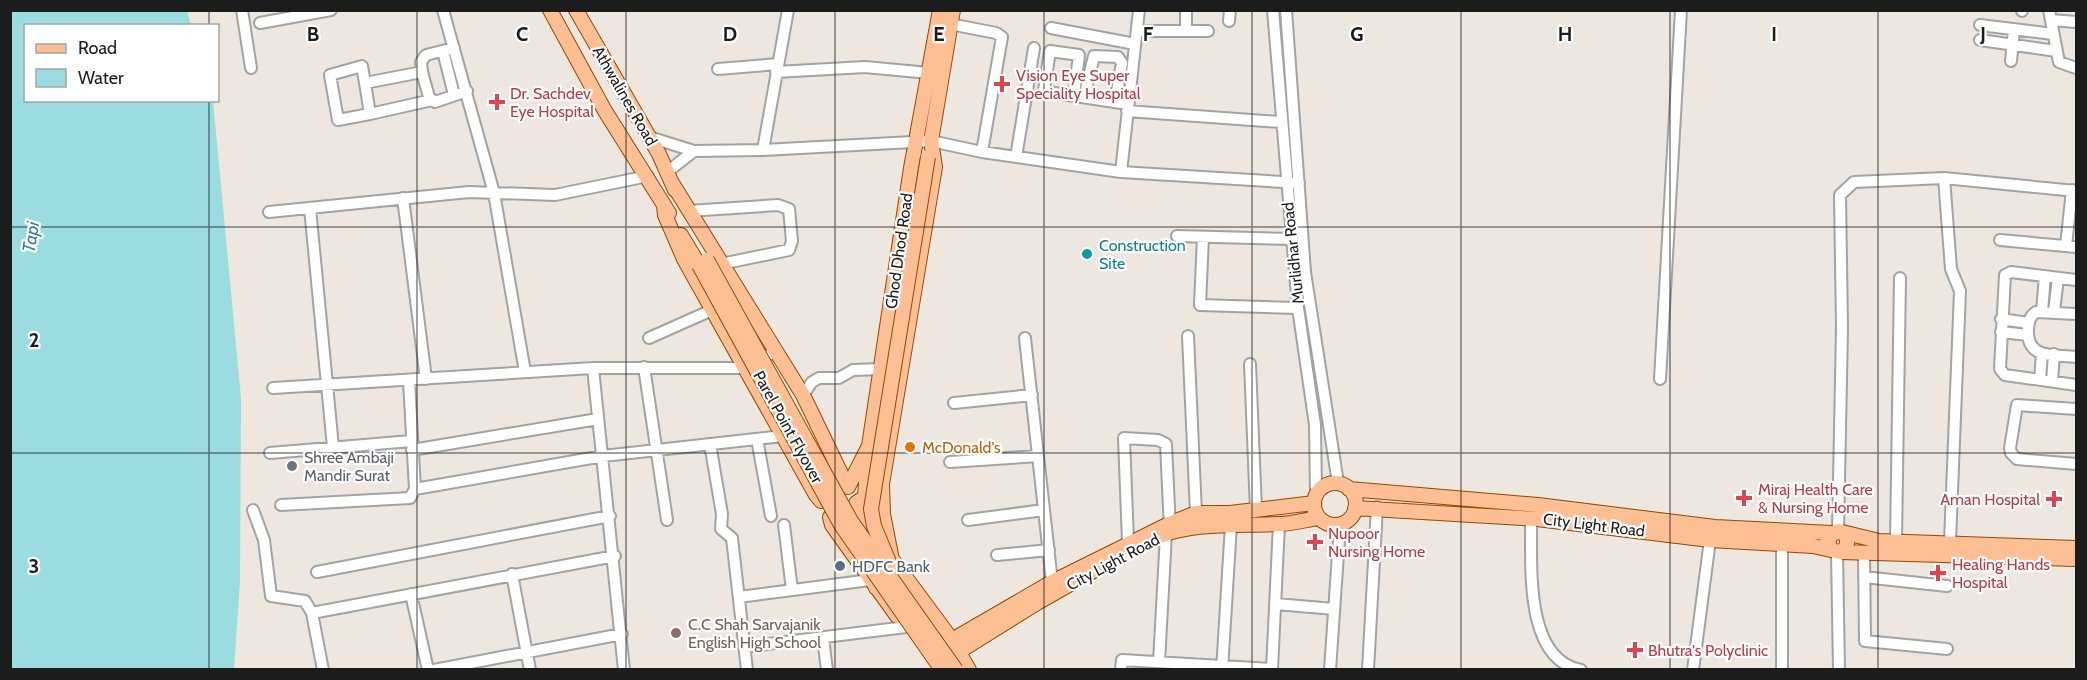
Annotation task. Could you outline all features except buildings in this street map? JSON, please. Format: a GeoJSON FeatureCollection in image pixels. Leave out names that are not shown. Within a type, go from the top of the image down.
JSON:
{"type":"FeatureCollection","features":[{"type":"Feature","properties":{"kind":"main road","name":"Athwalines Road"},"geometry":{"type":"LineString","coordinates":[[550,10],[605,111],[648,176]]}},
{"type":"Feature","properties":{"kind":"main road"},"geometry":{"type":"LineString","coordinates":[[566,10],[617,103],[653,154],[661,158]]}},
{"type":"Feature","properties":{"kind":"main road","name":"Athwalines Road"},"geometry":{"type":"LineString","coordinates":[[576,10],[661,158],[669,178]]}},
{"type":"Feature","properties":{"kind":"main road","name":"Ghod Dhod Road"},"geometry":{"type":"LineString","coordinates":[[848,486],[868,452],[916,142],[940,10]]}},
{"type":"Feature","properties":{"kind":"main road"},"geometry":{"type":"LineString","coordinates":[[901,592],[874,526],[871,509],[951,17]]}},
{"type":"Feature","properties":{"kind":"main road","name":"Ghod Dhod Road"},"geometry":{"type":"LineString","coordinates":[[892,560],[883,514],[882,484],[934,167],[930,148]]}},
{"type":"Feature","properties":{"kind":"main road","name":"Parel Point Flyover"},"geometry":{"type":"LineString","coordinates":[[648,176],[664,206],[709,263],[850,521],[956,669]]}},
{"type":"Feature","properties":{"kind":"main road","name":"Parel Point Flyover"},"geometry":{"type":"LineString","coordinates":[[669,178],[709,263],[841,525],[935,667]]}},
{"type":"Feature","properties":{"kind":"main road"},"geometry":{"type":"LineString","coordinates":[[669,178],[689,211],[709,263],[803,395],[848,486],[855,494],[856,505],[892,560],[956,646],[969,669]]}},
{"type":"Feature","properties":{"kind":"main road"},"geometry":{"type":"LineString","coordinates":[[664,206],[665,215],[684,259],[821,501],[824,512],[830,517],[844,518],[865,497],[868,452]]}},
{"type":"Feature","properties":{"kind":"main road"},"geometry":{"type":"LineString","coordinates":[[830,517],[832,525],[873,584],[935,667],[956,646],[1052,582],[1128,542],[1168,530],[1196,513],[1256,510],[1315,498],[1325,485],[1538,505],[1714,527],[1838,533],[1860,538],[1896,541],[2076,548]]}},
{"type":"Feature","properties":{"kind":"main road"},"geometry":{"type":"LineString","coordinates":[[821,501],[830,486],[848,486]]}},
{"type":"Feature","properties":{"kind":"main road"},"geometry":{"type":"LineString","coordinates":[[1340,525],[1350,518],[1355,508],[1354,498],[1343,486]]}},
{"type":"Feature","properties":{"kind":"main road"},"geometry":{"type":"LineString","coordinates":[[1315,498],[1318,518]]}},
{"type":"Feature","properties":{"kind":"main road","name":"City Light Road"},"geometry":{"type":"LineString","coordinates":[[1355,508],[1377,507],[1531,518],[1710,540],[1812,546],[1836,552],[2001,555],[2076,560]]}},
{"type":"Feature","properties":{"kind":"main road","name":"City Light Road"},"geometry":{"type":"LineString","coordinates":[[956,646],[1168,530],[1279,524],[1318,518],[1328,524],[1340,525]]}},
{"type":"Feature","properties":{"kind":"main road"},"geometry":{"type":"LineString","coordinates":[[1836,552],[1827,542],[1838,533]]}},
{"type":"Feature","properties":{"kind":"main road"},"geometry":{"type":"LineString","coordinates":[[873,584],[892,560]]}},
{"type":"Feature","properties":{"kind":"street"},"geometry":{"type":"LineString","coordinates":[[242,10],[251,68]]}},
{"type":"Feature","properties":{"kind":"street"},"geometry":{"type":"LineString","coordinates":[[260,23],[331,10]]}},
{"type":"Feature","properties":{"kind":"street"},"geometry":{"type":"LineString","coordinates":[[443,10],[454,95]]}},
{"type":"Feature","properties":{"kind":"street"},"geometry":{"type":"LineString","coordinates":[[763,150],[788,10]]}},
{"type":"Feature","properties":{"kind":"street"},"geometry":{"type":"LineString","coordinates":[[1121,172],[1139,10]]}},
{"type":"Feature","properties":{"kind":"street"},"geometry":{"type":"LineString","coordinates":[[1186,10],[1186,27]]}},
{"type":"Feature","properties":{"kind":"street","name":"Murlidhar Road"},"geometry":{"type":"LineString","coordinates":[[1273,10],[1291,239],[1298,308],[1315,425],[1315,498]]}},
{"type":"Feature","properties":{"kind":"street","name":"Murlidhar Road"},"geometry":{"type":"LineString","coordinates":[[1286,10],[1290,96],[1305,272],[1343,486]]}},
{"type":"Feature","properties":{"kind":"street"},"geometry":{"type":"LineString","coordinates":[[1660,379],[1681,10]]}},
{"type":"Feature","properties":{"kind":"street"},"geometry":{"type":"LineString","coordinates":[[2076,22],[2050,15],[2059,62],[2076,68]]}},
{"type":"Feature","properties":{"kind":"street"},"geometry":{"type":"LineString","coordinates":[[951,17],[1002,37],[982,152]]}},
{"type":"Feature","properties":{"kind":"street"},"geometry":{"type":"LineString","coordinates":[[1980,25],[2053,34]]}},
{"type":"Feature","properties":{"kind":"street"},"geometry":{"type":"LineString","coordinates":[[1051,28],[1135,44]]}},
{"type":"Feature","properties":{"kind":"street"},"geometry":{"type":"LineString","coordinates":[[2011,61],[2014,29]]}},
{"type":"Feature","properties":{"kind":"street"},"geometry":{"type":"LineString","coordinates":[[1137,31],[1208,31]]}},
{"type":"Feature","properties":{"kind":"street"},"geometry":{"type":"LineString","coordinates":[[1980,40],[2056,51]]}},
{"type":"Feature","properties":{"kind":"street"},"geometry":{"type":"LineString","coordinates":[[1016,156],[1034,48]]}},
{"type":"Feature","properties":{"kind":"street"},"geometry":{"type":"LineString","coordinates":[[432,100],[422,72],[422,58],[449,50]]}},
{"type":"Feature","properties":{"kind":"street"},"geometry":{"type":"LineString","coordinates":[[449,50],[467,91],[494,193],[525,372]]}},
{"type":"Feature","properties":{"kind":"street"},"geometry":{"type":"LineString","coordinates":[[1079,96],[1079,55],[1050,51],[1044,90],[1079,96],[1115,102],[1127,107],[1280,122]]}},
{"type":"Feature","properties":{"kind":"street"},"geometry":{"type":"LineString","coordinates":[[1079,96],[1094,56],[1118,57],[1122,63],[1115,102]]}},
{"type":"Feature","properties":{"kind":"street"},"geometry":{"type":"LineString","coordinates":[[370,114],[362,66],[333,72],[329,79],[338,120],[370,114],[432,100],[439,101],[467,91]]}},
{"type":"Feature","properties":{"kind":"street"},"geometry":{"type":"LineString","coordinates":[[718,69],[865,67],[928,73]]}},
{"type":"Feature","properties":{"kind":"street"},"geometry":{"type":"LineString","coordinates":[[365,83],[422,72]]}},
{"type":"Feature","properties":{"kind":"street"},"geometry":{"type":"LineString","coordinates":[[649,137],[694,151],[916,142],[930,148],[1016,156],[1121,172],[1299,183]]}},
{"type":"Feature","properties":{"kind":"street"},"geometry":{"type":"LineString","coordinates":[[669,178],[694,151]]}},
{"type":"Feature","properties":{"kind":"street"},"geometry":{"type":"LineString","coordinates":[[269,212],[469,192],[555,195],[648,176]]}},
{"type":"Feature","properties":{"kind":"street"},"geometry":{"type":"LineString","coordinates":[[1944,178],[1951,269],[1960,291],[1950,542]]}},
{"type":"Feature","properties":{"kind":"street"},"geometry":{"type":"LineString","coordinates":[[1838,533],[1842,328],[1840,195],[1854,182],[1944,178],[2074,190],[2071,247],[2000,240]]}},
{"type":"Feature","properties":{"kind":"street"},"geometry":{"type":"LineString","coordinates":[[403,198],[426,379]]}},
{"type":"Feature","properties":{"kind":"street"},"geometry":{"type":"LineString","coordinates":[[689,211],[778,205],[789,209],[790,248],[709,263]]}},
{"type":"Feature","properties":{"kind":"street"},"geometry":{"type":"LineString","coordinates":[[310,208],[333,447]]}},
{"type":"Feature","properties":{"kind":"street"},"geometry":{"type":"LineString","coordinates":[[1177,236],[1291,239]]}},
{"type":"Feature","properties":{"kind":"street"},"geometry":{"type":"LineString","coordinates":[[1203,237],[1200,305],[1298,308]]}},
{"type":"Feature","properties":{"kind":"street"},"geometry":{"type":"LineString","coordinates":[[2076,280],[2011,272],[2005,274],[2000,372],[2005,375],[2076,385]]}},
{"type":"Feature","properties":{"kind":"street"},"geometry":{"type":"LineString","coordinates":[[2042,311],[2044,276]]}},
{"type":"Feature","properties":{"kind":"street"},"geometry":{"type":"LineString","coordinates":[[1896,541],[1900,278]]}},
{"type":"Feature","properties":{"kind":"street"},"geometry":{"type":"LineString","coordinates":[[2054,312],[2058,278]]}},
{"type":"Feature","properties":{"kind":"street"},"geometry":{"type":"LineString","coordinates":[[650,338],[712,310]]}},
{"type":"Feature","properties":{"kind":"street"},"geometry":{"type":"LineString","coordinates":[[2076,314],[2042,311],[2033,314],[2028,329],[2030,346],[2042,353],[2076,357]]}},
{"type":"Feature","properties":{"kind":"street"},"geometry":{"type":"LineString","coordinates":[[2001,319],[2028,329]]}},
{"type":"Feature","properties":{"kind":"street"},"geometry":{"type":"LineString","coordinates":[[2001,332],[2028,329]]}},
{"type":"Feature","properties":{"kind":"street"},"geometry":{"type":"LineString","coordinates":[[1188,336],[1196,513]]}},
{"type":"Feature","properties":{"kind":"street"},"geometry":{"type":"LineString","coordinates":[[1025,338],[1052,582]]}},
{"type":"Feature","properties":{"kind":"street"},"geometry":{"type":"LineString","coordinates":[[273,388],[593,368],[747,368],[774,352]]}},
{"type":"Feature","properties":{"kind":"street"},"geometry":{"type":"LineString","coordinates":[[2042,353],[2046,380]]}},
{"type":"Feature","properties":{"kind":"street"},"geometry":{"type":"LineString","coordinates":[[2046,380],[2054,354]]}},
{"type":"Feature","properties":{"kind":"street"},"geometry":{"type":"LineString","coordinates":[[1250,364],[1256,510]]}},
{"type":"Feature","properties":{"kind":"street"},"geometry":{"type":"LineString","coordinates":[[644,367],[667,520]]}},
{"type":"Feature","properties":{"kind":"street"},"geometry":{"type":"LineString","coordinates":[[593,368],[615,556],[624,669]]}},
{"type":"Feature","properties":{"kind":"street"},"geometry":{"type":"LineString","coordinates":[[803,395],[812,382],[819,378],[843,377],[853,370],[882,369]]}},
{"type":"Feature","properties":{"kind":"street"},"geometry":{"type":"LineString","coordinates":[[281,505],[410,498],[414,489],[409,381]]}},
{"type":"Feature","properties":{"kind":"street"},"geometry":{"type":"LineString","coordinates":[[954,403],[1032,394]]}},
{"type":"Feature","properties":{"kind":"street"},"geometry":{"type":"LineString","coordinates":[[2076,410],[2017,405],[2010,447],[2012,456],[2017,459],[2076,464]]}},
{"type":"Feature","properties":{"kind":"street"},"geometry":{"type":"LineString","coordinates":[[270,453],[333,447],[411,445],[598,419]]}},
{"type":"Feature","properties":{"kind":"street"},"geometry":{"type":"LineString","coordinates":[[414,489],[603,456],[783,436]]}},
{"type":"Feature","properties":{"kind":"street"},"geometry":{"type":"LineString","coordinates":[[1128,542],[1124,438],[1158,440],[1166,444],[1168,530],[1159,662]]}},
{"type":"Feature","properties":{"kind":"street"},"geometry":{"type":"LineString","coordinates":[[757,439],[771,516]]}},
{"type":"Feature","properties":{"kind":"street"},"geometry":{"type":"LineString","coordinates":[[710,444],[722,514],[722,529],[732,538],[747,669]]}},
{"type":"Feature","properties":{"kind":"street"},"geometry":{"type":"LineString","coordinates":[[951,462],[1038,456]]}},
{"type":"Feature","properties":{"kind":"street"},"geometry":{"type":"LineString","coordinates":[[1368,669],[1377,507]]}},
{"type":"Feature","properties":{"kind":"street"},"geometry":{"type":"LineString","coordinates":[[253,510],[264,540],[271,596],[305,601],[312,613],[323,669]]}},
{"type":"Feature","properties":{"kind":"street"},"geometry":{"type":"LineString","coordinates":[[968,520],[1044,510]]}},
{"type":"Feature","properties":{"kind":"street"},"geometry":{"type":"LineString","coordinates":[[317,572],[610,516]]}},
{"type":"Feature","properties":{"kind":"street"},"geometry":{"type":"LineString","coordinates":[[1531,518],[1533,604],[1539,630],[1557,659],[1581,669]]}},
{"type":"Feature","properties":{"kind":"street"},"geometry":{"type":"LineString","coordinates":[[1121,669],[1122,660],[1184,666],[1272,669],[1279,524]]}},
{"type":"Feature","properties":{"kind":"street"},"geometry":{"type":"LineString","coordinates":[[784,525],[792,590]]}},
{"type":"Feature","properties":{"kind":"street"},"geometry":{"type":"LineString","coordinates":[[1223,667],[1230,525]]}},
{"type":"Feature","properties":{"kind":"street"},"geometry":{"type":"LineString","coordinates":[[1330,669],[1340,525]]}},
{"type":"Feature","properties":{"kind":"street"},"geometry":{"type":"LineString","coordinates":[[1693,669],[1710,540]]}},
{"type":"Feature","properties":{"kind":"street"},"geometry":{"type":"LineString","coordinates":[[1782,544],[1782,669]]}},
{"type":"Feature","properties":{"kind":"street"},"geometry":{"type":"LineString","coordinates":[[997,555],[1049,550]]}},
{"type":"Feature","properties":{"kind":"street"},"geometry":{"type":"LineString","coordinates":[[1836,552],[1839,669]]}},
{"type":"Feature","properties":{"kind":"street"},"geometry":{"type":"LineString","coordinates":[[1864,553],[1865,641],[1947,649]]}},
{"type":"Feature","properties":{"kind":"street"},"geometry":{"type":"LineString","coordinates":[[312,613],[615,556]]}},
{"type":"Feature","properties":{"kind":"street"},"geometry":{"type":"LineString","coordinates":[[512,574],[530,669]]}},
{"type":"Feature","properties":{"kind":"street"},"geometry":{"type":"LineString","coordinates":[[1864,577],[1947,586]]}},
{"type":"Feature","properties":{"kind":"street"},"geometry":{"type":"LineString","coordinates":[[739,597],[792,590],[873,584]]}},
{"type":"Feature","properties":{"kind":"street"},"geometry":{"type":"LineString","coordinates":[[411,594],[428,669]]}},
{"type":"Feature","properties":{"kind":"street"},"geometry":{"type":"LineString","coordinates":[[1276,604],[1334,609]]}},
{"type":"Feature","properties":{"kind":"street"},"geometry":{"type":"LineString","coordinates":[[744,647],[906,627]]}},
{"type":"Feature","properties":{"kind":"street"},"geometry":{"type":"LineString","coordinates":[[434,669],[622,634]]}},
{"type":"Feature","properties":{"kind":"street"},"geometry":{"type":"LineString","coordinates":[[824,638],[827,669]]}},
{"type":"Feature","properties":{"kind":"water","name":"Tapi"},"geometry":{"type":"Polygon","coordinates":[[[10,11],[187,11],[191,24],[24,24],[24,102],[213,102],[241,398],[240,582],[234,669],[11,669],[10,11]]]}},
{"type":"Feature","properties":{"kind":"place","name":"Vision Eye Super Speciality Hospital"},"geometry":{"type":"Point","coordinates":[1002,84]}},
{"type":"Feature","properties":{"kind":"place","name":"Dr. Sachdev Eye Hospital"},"geometry":{"type":"Point","coordinates":[497,102]}},
{"type":"Feature","properties":{"kind":"place","name":"Construction Site"},"geometry":{"type":"Point","coordinates":[1087,254]}},
{"type":"Feature","properties":{"kind":"place","name":"McDonald's"},"geometry":{"type":"Point","coordinates":[910,447]}},
{"type":"Feature","properties":{"kind":"place","name":"Shree Ambaji Mandir Surat"},"geometry":{"type":"Point","coordinates":[292,466]}},
{"type":"Feature","properties":{"kind":"place","name":"Miraj Health Care & Nursing Home"},"geometry":{"type":"Point","coordinates":[1744,498]}},
{"type":"Feature","properties":{"kind":"place","name":"Aman Hospital"},"geometry":{"type":"Point","coordinates":[2054,499]}},
{"type":"Feature","properties":{"kind":"place","name":"Nupoor Nursing Home"},"geometry":{"type":"Point","coordinates":[1315,542]}},
{"type":"Feature","properties":{"kind":"place","name":"HDFC Bank"},"geometry":{"type":"Point","coordinates":[840,566]}},
{"type":"Feature","properties":{"kind":"place","name":"Healing Hands Hospital"},"geometry":{"type":"Point","coordinates":[1938,573]}},
{"type":"Feature","properties":{"kind":"place","name":"C.C Shah Sarvajanik English High School"},"geometry":{"type":"Point","coordinates":[676,633]}},
{"type":"Feature","properties":{"kind":"place","name":"Bhutra's Polyclinic"},"geometry":{"type":"Point","coordinates":[1635,650]}}]}
